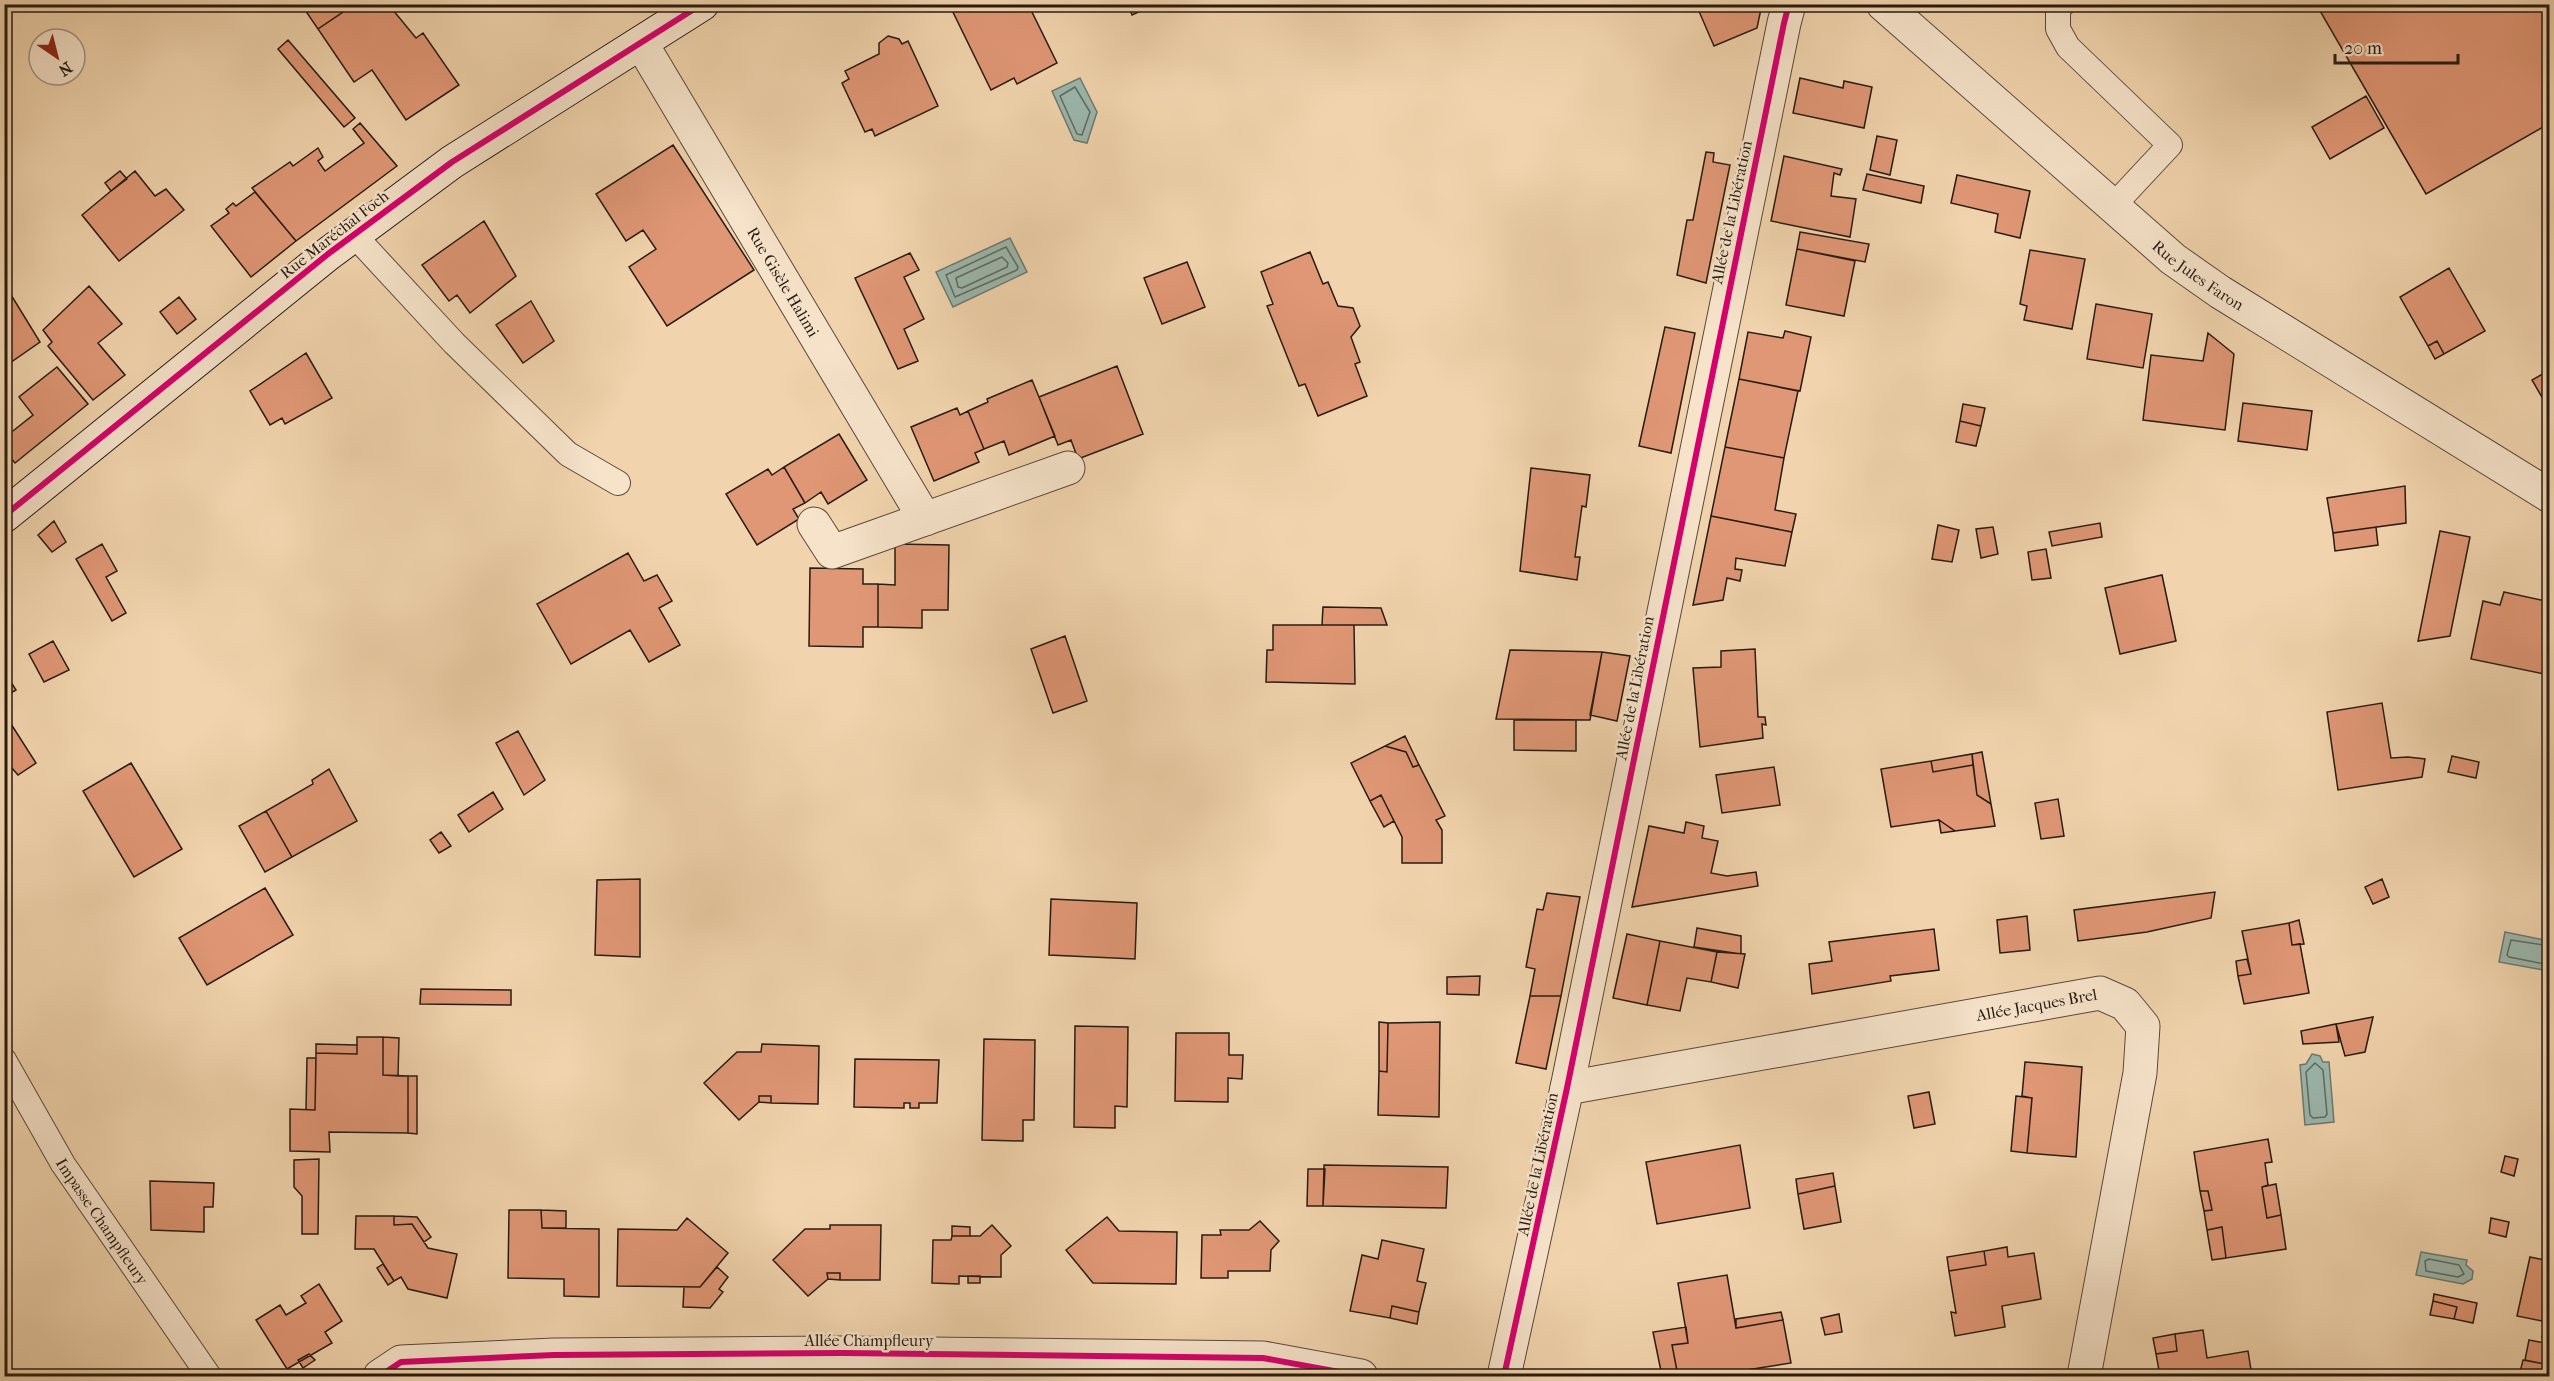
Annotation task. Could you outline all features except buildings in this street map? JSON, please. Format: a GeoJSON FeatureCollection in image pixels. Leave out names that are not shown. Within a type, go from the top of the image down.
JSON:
{"type":"FeatureCollection","features":[{"type":"Feature","properties":{"kind":"street","name":"Rue Maréchal Foch"},"geometry":{"type":"LineString","coordinates":[[4,516],[354,235],[452,162],[702,4]]}},
{"type":"Feature","properties":{"kind":"street","name":"Allée de la Libération"},"geometry":{"type":"LineString","coordinates":[[1504,1377],[1567,1088],[1776,57],[1790,4]]}},
{"type":"Feature","properties":{"kind":"street","name":"Rue Jules Faron"},"geometry":{"type":"LineString","coordinates":[[1883,4],[2173,259],[2220,292],[2550,496]]}},
{"type":"Feature","properties":{"kind":"street","name":"Rue Gisèle Halimi"},"geometry":{"type":"LineString","coordinates":[[641,43],[925,519]]}},
{"type":"Feature","properties":{"kind":"street"},"geometry":{"type":"LineString","coordinates":[[814,524],[832,552],[1068,468]]}},
{"type":"Feature","properties":{"kind":"street","name":"Allée Jacques Brel"},"geometry":{"type":"LineString","coordinates":[[1567,1088],[2100,993],[2125,1004],[2143,1026],[2140,1073],[2084,1377]]}},
{"type":"Feature","properties":{"kind":"street","name":"Allée Champfleury"},"geometry":{"type":"LineString","coordinates":[[380,1377],[401,1362],[554,1355],[830,1353],[1263,1358],[1361,1377]]}},
{"type":"Feature","properties":{"kind":"lane"},"geometry":{"type":"LineString","coordinates":[[2063,4],[2058,8],[2058,29],[2068,47],[2170,145],[2114,205]]}},
{"type":"Feature","properties":{"kind":"lane"},"geometry":{"type":"LineString","coordinates":[[354,235],[454,343],[568,454],[618,483]]}},
{"type":"Feature","properties":{"kind":"lane","name":"Impasse Champfleury"},"geometry":{"type":"LineString","coordinates":[[4,1060],[63,1164],[209,1377]]}},
{"type":"Feature","properties":{"kind":"water"},"geometry":{"type":"Polygon","coordinates":[[[1080,78],[1097,112],[1087,143],[1074,140],[1052,91],[1080,78]]]}},
{"type":"Feature","properties":{"kind":"water"},"geometry":{"type":"Polygon","coordinates":[[[1010,238],[1027,272],[953,307],[936,272],[1010,238]]]}},
{"type":"Feature","properties":{"kind":"water"},"geometry":{"type":"Polygon","coordinates":[[[2505,932],[2549,941],[2549,971],[2499,962],[2505,932]]]}},
{"type":"Feature","properties":{"kind":"water"},"geometry":{"type":"Polygon","coordinates":[[[2312,1054],[2320,1056],[2323,1062],[2329,1062],[2334,1122],[2305,1125],[2300,1065],[2306,1064],[2312,1054]]]}},
{"type":"Feature","properties":{"kind":"water"},"geometry":{"type":"Polygon","coordinates":[[[2421,1252],[2467,1260],[2466,1265],[2473,1271],[2472,1279],[2463,1284],[2416,1275],[2421,1252]]]}},
{"type":"Feature","properties":{"kind":"cycle path"},"geometry":{"type":"LineString","coordinates":[[4,516],[328,254],[452,162],[702,4]]}},
{"type":"Feature","properties":{"kind":"cycle path"},"geometry":{"type":"LineString","coordinates":[[1504,1376],[1567,1088],[1789,4]]}},
{"type":"Feature","properties":{"kind":"cycle path"},"geometry":{"type":"LineString","coordinates":[[380,1376],[401,1362],[554,1355],[842,1353],[1263,1358],[1361,1376]]}}]}
